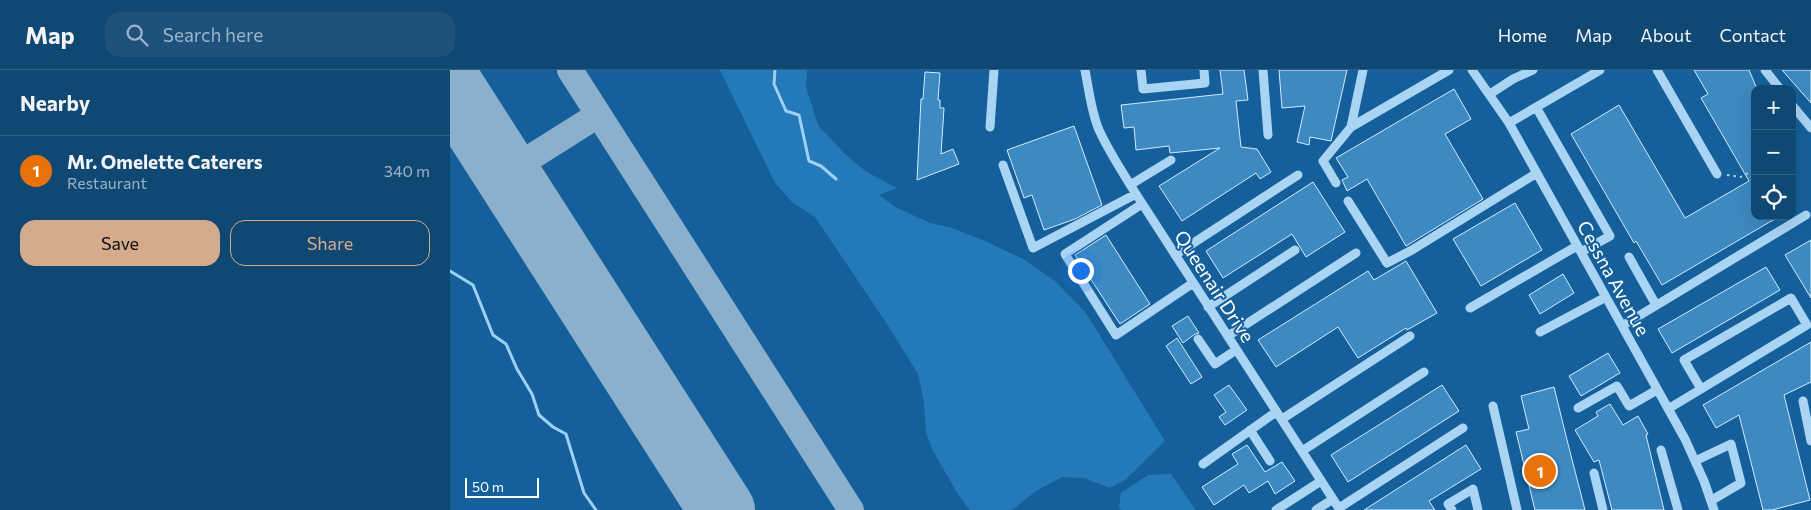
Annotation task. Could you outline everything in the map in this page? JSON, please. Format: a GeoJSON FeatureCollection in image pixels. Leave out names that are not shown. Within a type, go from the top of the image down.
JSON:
{"type":"FeatureCollection","features":[{"type":"Feature","properties":{"kind":"street"},"geometry":{"type":"LineString","coordinates":[[990,127],[994,70]]}},
{"type":"Feature","properties":{"kind":"street","name":"Queenair Drive"},"geometry":{"type":"LineString","coordinates":[[1085,70],[1092,108],[1099,130],[1130,185],[1339,509]]}},
{"type":"Feature","properties":{"kind":"street"},"geometry":{"type":"LineString","coordinates":[[1141,70],[1143,89],[1205,83],[1204,70]]}},
{"type":"Feature","properties":{"kind":"street"},"geometry":{"type":"LineString","coordinates":[[1263,70],[1268,135]]}},
{"type":"Feature","properties":{"kind":"street"},"geometry":{"type":"LineString","coordinates":[[1351,127],[1363,70]]}},
{"type":"Feature","properties":{"kind":"street"},"geometry":{"type":"LineString","coordinates":[[1336,183],[1323,161],[1351,127],[1450,70]]}},
{"type":"Feature","properties":{"kind":"street","name":"Cessna Avenue"},"geometry":{"type":"LineString","coordinates":[[1472,70],[1509,123],[1658,390],[1695,461],[1712,500],[1714,510]]}},
{"type":"Feature","properties":{"kind":"street"},"geometry":{"type":"LineString","coordinates":[[1490,94],[1532,70]]}},
{"type":"Feature","properties":{"kind":"street"},"geometry":{"type":"LineString","coordinates":[[1509,123],[1600,70]]}},
{"type":"Feature","properties":{"kind":"street"},"geometry":{"type":"LineString","coordinates":[[1657,70],[1717,174]]}},
{"type":"Feature","properties":{"kind":"street"},"geometry":{"type":"LineString","coordinates":[[1765,70],[1777,85]]}},
{"type":"Feature","properties":{"kind":"street"},"geometry":{"type":"LineString","coordinates":[[1470,308],[1579,249],[1610,236],[1536,107]]}},
{"type":"Feature","properties":{"kind":"street"},"geometry":{"type":"LineString","coordinates":[[1796,110],[1811,128]]}},
{"type":"Feature","properties":{"kind":"street"},"geometry":{"type":"LineString","coordinates":[[1130,185],[1171,160]]}},
{"type":"Feature","properties":{"kind":"street"},"geometry":{"type":"LineString","coordinates":[[1003,165],[1033,248],[1136,194]]}},
{"type":"Feature","properties":{"kind":"street"},"geometry":{"type":"LineString","coordinates":[[1348,201],[1386,263],[1412,250],[1537,173]]}},
{"type":"Feature","properties":{"kind":"street"},"geometry":{"type":"LineString","coordinates":[[1175,256],[1298,175]]}},
{"type":"Feature","properties":{"kind":"street"},"geometry":{"type":"LineString","coordinates":[[1142,204],[1065,254],[1116,335],[1193,283]]}},
{"type":"Feature","properties":{"kind":"street"},"geometry":{"type":"LineString","coordinates":[[1622,326],[1806,215]]}},
{"type":"Feature","properties":{"kind":"street"},"geometry":{"type":"LineString","coordinates":[[1208,307],[1295,250]]}},
{"type":"Feature","properties":{"kind":"street"},"geometry":{"type":"LineString","coordinates":[[1228,336],[1356,253]]}},
{"type":"Feature","properties":{"kind":"street"},"geometry":{"type":"LineString","coordinates":[[1629,257],[1656,305]]}},
{"type":"Feature","properties":{"kind":"street"},"geometry":{"type":"LineString","coordinates":[[1540,332],[1606,297]]}},
{"type":"Feature","properties":{"kind":"street"},"geometry":{"type":"LineString","coordinates":[[1668,409],[1700,390],[1807,324],[1791,298],[1684,360],[1700,390]]}},
{"type":"Feature","properties":{"kind":"street"},"geometry":{"type":"LineString","coordinates":[[1203,464],[1250,430],[1279,416],[1410,336]]}},
{"type":"Feature","properties":{"kind":"street"},"geometry":{"type":"LineString","coordinates":[[1198,339],[1215,364],[1236,350]]}},
{"type":"Feature","properties":{"kind":"street"},"geometry":{"type":"LineString","coordinates":[[1302,451],[1424,372]]}},
{"type":"Feature","properties":{"kind":"street"},"geometry":{"type":"LineString","coordinates":[[1578,408],[1617,386],[1629,406],[1658,390]]}},
{"type":"Feature","properties":{"kind":"street"},"geometry":{"type":"LineString","coordinates":[[1803,401],[1811,441]]}},
{"type":"Feature","properties":{"kind":"street"},"geometry":{"type":"LineString","coordinates":[[1493,406],[1517,510]]}},
{"type":"Feature","properties":{"kind":"street"},"geometry":{"type":"LineString","coordinates":[[1339,509],[1463,428]]}},
{"type":"Feature","properties":{"kind":"street"},"geometry":{"type":"LineString","coordinates":[[1250,430],[1270,461]]}},
{"type":"Feature","properties":{"kind":"street"},"geometry":{"type":"LineString","coordinates":[[1695,461],[1731,444],[1741,483],[1712,500]]}},
{"type":"Feature","properties":{"kind":"street"},"geometry":{"type":"LineString","coordinates":[[1661,450],[1678,510]]}},
{"type":"Feature","properties":{"kind":"street"},"geometry":{"type":"LineString","coordinates":[[1594,473],[1603,510]]}},
{"type":"Feature","properties":{"kind":"street"},"geometry":{"type":"LineString","coordinates":[[1276,510],[1321,481]]}},
{"type":"Feature","properties":{"kind":"street"},"geometry":{"type":"LineString","coordinates":[[1452,510],[1448,504],[1473,489],[1478,510]]}},
{"type":"Feature","properties":{"kind":"street"},"geometry":{"type":"LineString","coordinates":[[1316,510],[1332,499]]}},
{"type":"Feature","properties":{"kind":"path"},"geometry":{"type":"LineString","coordinates":[[1717,174],[1741,177],[1751,171]]}},
{"type":"Feature","properties":{"kind":"shaded area"},"geometry":{"type":"Polygon","coordinates":[[[720,70],[807,70],[806,87],[818,125],[844,153],[865,171],[897,188],[879,195],[895,207],[930,223],[952,228],[1025,260],[1056,282],[1086,313],[1165,441],[1125,480],[1110,488],[1084,478],[1062,477],[1036,491],[1012,510],[970,510],[959,496],[933,451],[926,433],[924,402],[918,374],[889,327],[815,217],[793,203],[775,183],[720,70]]]}},
{"type":"Feature","properties":{"kind":"shaded area"},"geometry":{"type":"Polygon","coordinates":[[[1171,474],[1196,510],[1121,510],[1119,507],[1121,493],[1148,475],[1171,474]]]}},
{"type":"Feature","properties":{"kind":"building"},"geometry":{"type":"Polygon","coordinates":[[[1220,70],[1244,70],[1248,100],[1236,101],[1241,147],[1257,149],[1271,172],[1260,179],[1256,173],[1182,221],[1159,186],[1220,148],[1170,153],[1169,146],[1136,150],[1134,127],[1124,128],[1121,105],[1223,94],[1220,70]]]}},
{"type":"Feature","properties":{"kind":"building"},"geometry":{"type":"Polygon","coordinates":[[[1279,70],[1347,70],[1331,141],[1310,137],[1309,145],[1297,142],[1305,106],[1282,108],[1279,70]]]}},
{"type":"Feature","properties":{"kind":"building"},"geometry":{"type":"Polygon","coordinates":[[[1694,70],[1749,70],[1755,85],[1751,85],[1751,220],[1773,220],[1662,285],[1636,241],[1634,243],[1571,134],[1619,105],[1685,218],[1749,181],[1701,98],[1708,94],[1694,70]]]}},
{"type":"Feature","properties":{"kind":"building"},"geometry":{"type":"Polygon","coordinates":[[[1782,70],[1811,70],[1811,103],[1796,85],[1782,70]]]}},
{"type":"Feature","properties":{"kind":"building"},"geometry":{"type":"Polygon","coordinates":[[[925,72],[940,73],[938,100],[940,100],[940,108],[944,108],[941,154],[953,149],[959,164],[917,180],[921,99],[923,99],[925,72]]]}},
{"type":"Feature","properties":{"kind":"building"},"geometry":{"type":"Polygon","coordinates":[[[1454,89],[1471,119],[1445,134],[1483,199],[1406,246],[1367,179],[1347,191],[1342,180],[1348,177],[1336,158],[1454,89]]]}},
{"type":"Feature","properties":{"kind":"building"},"geometry":{"type":"Polygon","coordinates":[[[1074,126],[1102,205],[1075,219],[1044,230],[1032,195],[1024,198],[1007,150],[1074,126]]]}},
{"type":"Feature","properties":{"kind":"building"},"geometry":{"type":"Polygon","coordinates":[[[1313,182],[1345,232],[1306,257],[1292,234],[1223,278],[1206,251],[1313,182]]]}},
{"type":"Feature","properties":{"kind":"building"},"geometry":{"type":"Polygon","coordinates":[[[1515,203],[1542,250],[1481,286],[1453,239],[1515,203]]]}},
{"type":"Feature","properties":{"kind":"building"},"geometry":{"type":"Polygon","coordinates":[[[1106,235],[1150,304],[1120,324],[1075,255],[1106,235]]]}},
{"type":"Feature","properties":{"kind":"building"},"geometry":{"type":"Polygon","coordinates":[[[1811,240],[1811,298],[1785,255],[1811,240]]]}},
{"type":"Feature","properties":{"kind":"building"},"geometry":{"type":"Polygon","coordinates":[[[1406,261],[1437,313],[1407,330],[1406,328],[1358,358],[1338,327],[1276,367],[1258,340],[1368,271],[1374,280],[1406,261]]]}},
{"type":"Feature","properties":{"kind":"building"},"geometry":{"type":"Polygon","coordinates":[[[1766,267],[1780,290],[1672,353],[1658,329],[1766,267]]]}},
{"type":"Feature","properties":{"kind":"building"},"geometry":{"type":"Polygon","coordinates":[[[1563,274],[1574,293],[1540,314],[1529,295],[1563,274]]]}},
{"type":"Feature","properties":{"kind":"building"},"geometry":{"type":"Polygon","coordinates":[[[1188,316],[1199,333],[1183,343],[1172,326],[1188,316]]]}},
{"type":"Feature","properties":{"kind":"building"},"geometry":{"type":"Polygon","coordinates":[[[1177,338],[1202,377],[1191,384],[1166,346],[1177,338]]]}},
{"type":"Feature","properties":{"kind":"building"},"geometry":{"type":"Polygon","coordinates":[[[1811,342],[1811,382],[1784,395],[1810,500],[1772,510],[1763,510],[1739,415],[1716,428],[1703,405],[1811,342]]]}},
{"type":"Feature","properties":{"kind":"building"},"geometry":{"type":"Polygon","coordinates":[[[1608,353],[1620,373],[1581,396],[1569,376],[1608,353]]]}},
{"type":"Feature","properties":{"kind":"building"},"geometry":{"type":"Polygon","coordinates":[[[1229,385],[1247,410],[1225,425],[1219,417],[1226,412],[1214,395],[1229,385]]]}},
{"type":"Feature","properties":{"kind":"building"},"geometry":{"type":"Polygon","coordinates":[[[1442,385],[1459,411],[1348,482],[1331,455],[1442,385]]]}},
{"type":"Feature","properties":{"kind":"building"},"geometry":{"type":"Polygon","coordinates":[[[1554,387],[1585,510],[1535,510],[1516,432],[1529,429],[1521,396],[1554,387]]]}},
{"type":"Feature","properties":{"kind":"building"},"geometry":{"type":"Polygon","coordinates":[[[1610,404],[1623,425],[1638,416],[1648,434],[1646,435],[1664,510],[1612,510],[1599,460],[1594,462],[1575,430],[1598,416],[1596,412],[1610,404]]]}},
{"type":"Feature","properties":{"kind":"building"},"geometry":{"type":"Polygon","coordinates":[[[1247,445],[1265,472],[1282,462],[1295,481],[1275,494],[1268,481],[1249,493],[1244,485],[1214,505],[1202,487],[1238,464],[1232,454],[1247,445]]]}},
{"type":"Feature","properties":{"kind":"building"},"geometry":{"type":"Polygon","coordinates":[[[1466,445],[1481,469],[1429,501],[1435,510],[1364,510],[1466,445]]]}},
{"type":"Feature","properties":{"kind":"waterway"},"geometry":{"type":"LineString","coordinates":[[775,70],[774,84],[786,111],[799,115],[809,161],[821,166],[836,179]]}},
{"type":"Feature","properties":{"kind":"waterway"},"geometry":{"type":"LineString","coordinates":[[450,271],[473,285],[493,335],[506,344],[517,369],[532,394],[539,415],[553,427],[566,434],[584,493],[596,510]]}},
{"type":"Feature","properties":{"kind":"taxiway"},"geometry":{"type":"LineString","coordinates":[[570,70],[851,510]]}},
{"type":"Feature","properties":{"kind":"taxiway"},"geometry":{"type":"LineString","coordinates":[[506,173],[598,115]]}},
{"type":"Feature","properties":{"kind":"runway"},"geometry":{"type":"LineString","coordinates":[[450,85],[722,510]]}},
{"type":"Feature","properties":{"kind":"place","name":"Mr. Omelette Caterers"},"geometry":{"type":"Point","coordinates":[1540,471]}}]}
